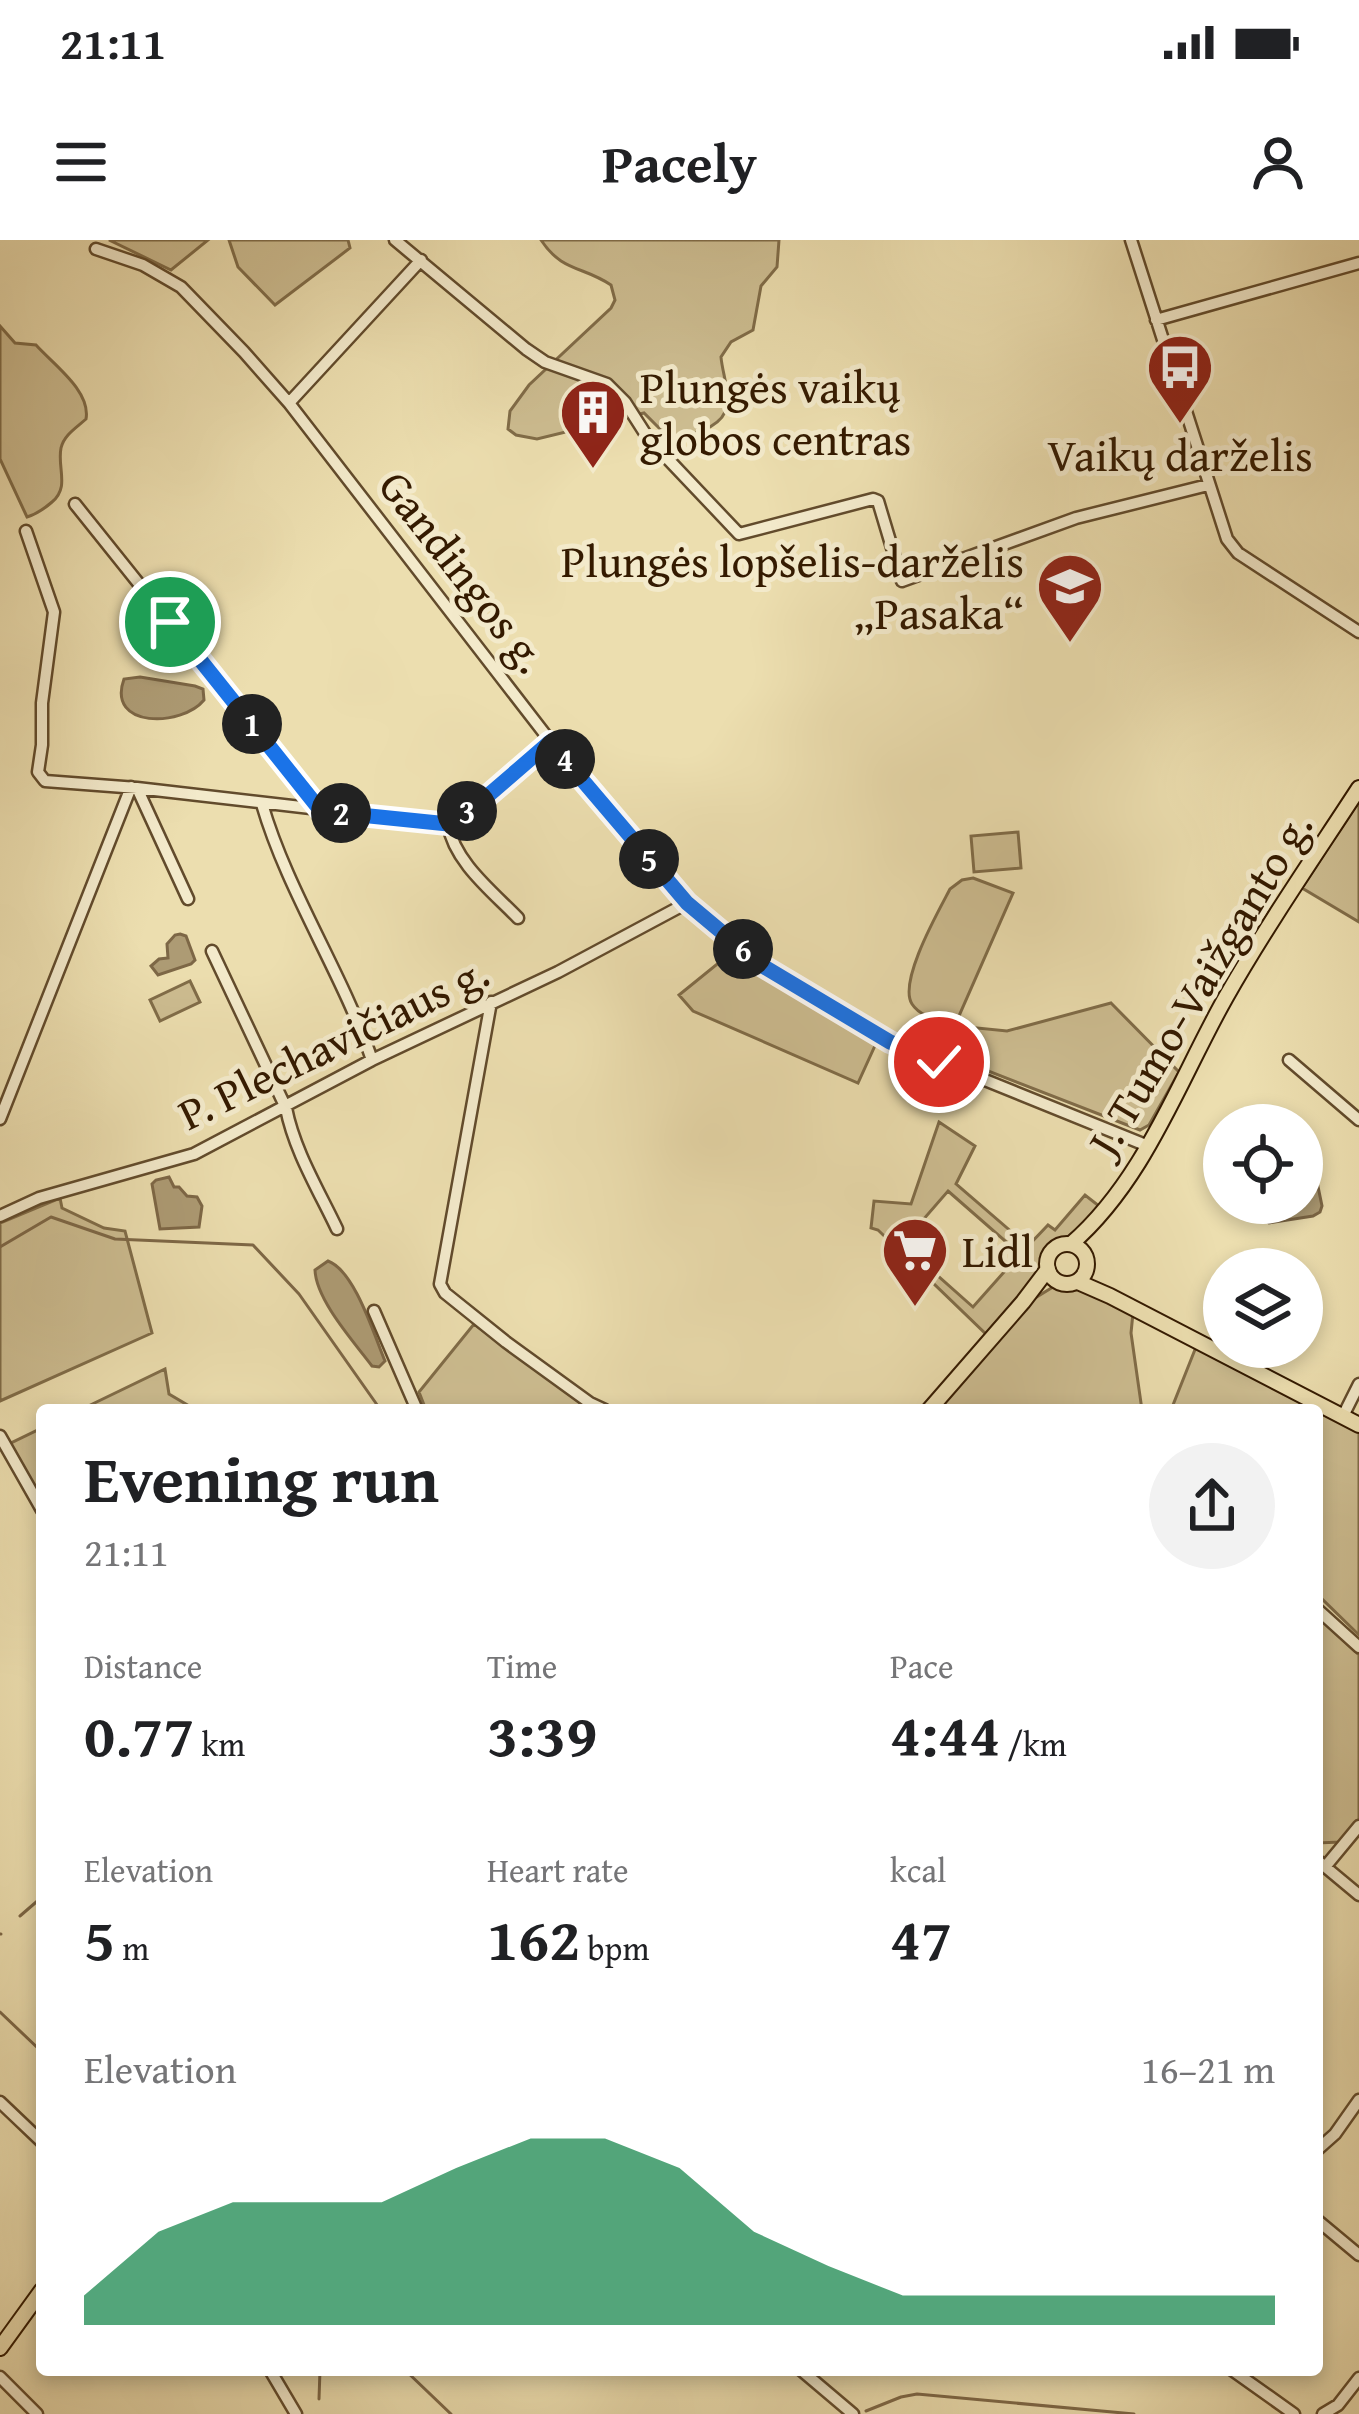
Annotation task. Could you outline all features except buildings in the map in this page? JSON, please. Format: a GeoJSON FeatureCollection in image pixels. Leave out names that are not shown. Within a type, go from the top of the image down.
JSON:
{"type":"FeatureCollection","features":[{"type":"Feature","properties":{"kind":"main road","name":"J. Tumo-Vaižganto g."},"geometry":{"type":"LineString","coordinates":[[1071,1244],[1100,1215],[1148,1146],[1227,996],[1359,788]]}},
{"type":"Feature","properties":{"kind":"main road","name":"J. Tumo-Vaižganto g."},"geometry":{"type":"LineString","coordinates":[[1085,1254],[1100,1215]]}},
{"type":"Feature","properties":{"kind":"main road"},"geometry":{"type":"LineString","coordinates":[[934,1404],[1052,1275],[1052,1252],[1071,1244],[1085,1254],[1082,1276],[1068,1285],[1052,1275]]}},
{"type":"Feature","properties":{"kind":"main road"},"geometry":{"type":"LineString","coordinates":[[1082,1276],[1110,1296],[1317,1404]]}},
{"type":"Feature","properties":{"kind":"main road"},"geometry":{"type":"LineString","coordinates":[[1323,1407],[1359,1425]]}},
{"type":"Feature","properties":{"kind":"main road"},"geometry":{"type":"LineString","coordinates":[[0,2348],[36,2298]]}},
{"type":"Feature","properties":{"kind":"street"},"geometry":{"type":"LineString","coordinates":[[395,240],[545,362],[608,384],[648,438],[739,534],[872,499],[878,501],[902,580],[1076,518],[1208,485]]}},
{"type":"Feature","properties":{"kind":"street"},"geometry":{"type":"LineString","coordinates":[[1131,240],[1227,539],[1238,553],[1359,632]]}},
{"type":"Feature","properties":{"kind":"street","name":"Gandingos g."},"geometry":{"type":"LineString","coordinates":[[96,249],[143,265],[181,287],[244,352],[550,742],[687,903],[761,965],[890,1042],[1148,1146]]}},
{"type":"Feature","properties":{"kind":"street"},"geometry":{"type":"LineString","coordinates":[[289,404],[421,260]]}},
{"type":"Feature","properties":{"kind":"street"},"geometry":{"type":"LineString","coordinates":[[1156,320],[1359,263]]}},
{"type":"Feature","properties":{"kind":"street"},"geometry":{"type":"LineString","coordinates":[[75,504],[321,811]]}},
{"type":"Feature","properties":{"kind":"street"},"geometry":{"type":"LineString","coordinates":[[26,531],[54,612],[38,772],[45,781],[448,824],[550,742]]}},
{"type":"Feature","properties":{"kind":"street"},"geometry":{"type":"LineString","coordinates":[[134,787],[188,899]]}},
{"type":"Feature","properties":{"kind":"street"},"geometry":{"type":"LineString","coordinates":[[0,1119],[134,787]]}},
{"type":"Feature","properties":{"kind":"street"},"geometry":{"type":"LineString","coordinates":[[262,804],[282,860],[372,1060]]}},
{"type":"Feature","properties":{"kind":"street"},"geometry":{"type":"LineString","coordinates":[[448,824],[459,854],[518,918]]}},
{"type":"Feature","properties":{"kind":"street","name":"P. Plechavičiaus g."},"geometry":{"type":"LineString","coordinates":[[0,1216],[39,1198],[194,1154],[687,903]]}},
{"type":"Feature","properties":{"kind":"street"},"geometry":{"type":"LineString","coordinates":[[212,951],[337,1229]]}},
{"type":"Feature","properties":{"kind":"street"},"geometry":{"type":"LineString","coordinates":[[491,1002],[440,1284],[506,1342],[592,1404]]}},
{"type":"Feature","properties":{"kind":"street"},"geometry":{"type":"LineString","coordinates":[[1289,1060],[1359,1120]]}},
{"type":"Feature","properties":{"kind":"street"},"geometry":{"type":"LineString","coordinates":[[374,1311],[414,1404]]}},
{"type":"Feature","properties":{"kind":"street"},"geometry":{"type":"LineString","coordinates":[[1342,1417],[1359,1384]]}},
{"type":"Feature","properties":{"kind":"street"},"geometry":{"type":"LineString","coordinates":[[0,1436],[36,1499]]}},
{"type":"Feature","properties":{"kind":"street"},"geometry":{"type":"LineString","coordinates":[[1323,1614],[1359,1647]]}},
{"type":"Feature","properties":{"kind":"street"},"geometry":{"type":"LineString","coordinates":[[1323,1861],[1359,1826]]}},
{"type":"Feature","properties":{"kind":"street"},"geometry":{"type":"LineString","coordinates":[[1323,1865],[1359,1895]]}},
{"type":"Feature","properties":{"kind":"street"},"geometry":{"type":"LineString","coordinates":[[1323,2145],[1359,2100]]}},
{"type":"Feature","properties":{"kind":"street"},"geometry":{"type":"LineString","coordinates":[[0,2102],[36,2136]]}},
{"type":"Feature","properties":{"kind":"street"},"geometry":{"type":"LineString","coordinates":[[1323,2225],[1359,2255]]}},
{"type":"Feature","properties":{"kind":"street"},"geometry":{"type":"LineString","coordinates":[[274,2376],[296,2414]]}},
{"type":"Feature","properties":{"kind":"street"},"geometry":{"type":"LineString","coordinates":[[808,2376],[853,2414]]}},
{"type":"Feature","properties":{"kind":"street"},"geometry":{"type":"LineString","coordinates":[[1240,2376],[1294,2414]]}},
{"type":"Feature","properties":{"kind":"street"},"geometry":{"type":"LineString","coordinates":[[0,2377],[37,2414]]}},
{"type":"Feature","properties":{"kind":"street"},"geometry":{"type":"LineString","coordinates":[[1323,2414],[1338,2405],[1359,2378]]}},
{"type":"Feature","properties":{"kind":"shaded area"},"geometry":{"type":"Polygon","coordinates":[[[109,240],[208,240],[171,270],[109,240]]]}},
{"type":"Feature","properties":{"kind":"shaded area"},"geometry":{"type":"Polygon","coordinates":[[[229,240],[348,240],[350,248],[275,305],[238,267],[229,240]]]}},
{"type":"Feature","properties":{"kind":"shaded area"},"geometry":{"type":"Polygon","coordinates":[[[541,240],[779,240],[777,267],[761,286],[753,330],[731,342],[721,357],[728,401],[719,420],[704,430],[670,439],[644,413],[537,439],[508,429],[510,411],[529,385],[615,300],[611,285],[565,263],[541,240]]]}},
{"type":"Feature","properties":{"kind":"shaded area"},"geometry":{"type":"Polygon","coordinates":[[[0,326],[15,343],[36,345],[70,379],[86,409],[86,419],[61,448],[62,484],[57,496],[27,517],[0,459],[0,326]]]}},
{"type":"Feature","properties":{"kind":"shaded area"},"geometry":{"type":"Polygon","coordinates":[[[124,679],[195,686],[203,689],[204,700],[180,715],[136,715],[121,695],[124,679]]]}},
{"type":"Feature","properties":{"kind":"shaded area"},"geometry":{"type":"Polygon","coordinates":[[[1359,801],[1359,922],[1302,888],[1359,801]]]}},
{"type":"Feature","properties":{"kind":"shaded area"},"geometry":{"type":"Polygon","coordinates":[[[1018,832],[1021,868],[974,872],[971,836],[1018,832]]]}},
{"type":"Feature","properties":{"kind":"shaded area"},"geometry":{"type":"Polygon","coordinates":[[[973,878],[1013,893],[955,1025],[916,1009],[909,994],[910,980],[950,889],[973,878]]]}},
{"type":"Feature","properties":{"kind":"shaded area"},"geometry":{"type":"Polygon","coordinates":[[[180,934],[186,936],[195,960],[158,975],[151,966],[168,958],[167,944],[180,934]]]}},
{"type":"Feature","properties":{"kind":"shaded area"},"geometry":{"type":"Polygon","coordinates":[[[732,952],[820,1010],[878,1039],[858,1083],[693,1011],[679,995],[732,952]]]}},
{"type":"Feature","properties":{"kind":"shaded area"},"geometry":{"type":"Polygon","coordinates":[[[190,981],[200,1002],[160,1021],[150,1000],[190,981]]]}},
{"type":"Feature","properties":{"kind":"shaded area"},"geometry":{"type":"Polygon","coordinates":[[[1111,1003],[1179,1072],[1149,1125],[1140,1130],[947,1055],[958,1026],[1007,1031],[1111,1003]]]}},
{"type":"Feature","properties":{"kind":"shaded area"},"geometry":{"type":"Polygon","coordinates":[[[939,1122],[975,1146],[956,1184],[1028,1246],[1048,1225],[1055,1230],[1085,1195],[1099,1206],[1072,1238],[1049,1246],[1040,1275],[987,1335],[871,1228],[874,1201],[911,1204],[939,1122]],[[948,1191],[902,1244],[973,1307],[1020,1254],[948,1191]]]}},
{"type":"Feature","properties":{"kind":"shaded area"},"geometry":{"type":"Polygon","coordinates":[[[169,1177],[174,1187],[197,1197],[202,1206],[199,1227],[160,1229],[152,1184],[169,1177]]]}},
{"type":"Feature","properties":{"kind":"shaded area"},"geometry":{"type":"Polygon","coordinates":[[[60,1198],[62,1208],[104,1228],[125,1231],[152,1333],[0,1401],[0,1223],[60,1198]]]}},
{"type":"Feature","properties":{"kind":"shaded area"},"geometry":{"type":"Polygon","coordinates":[[[328,1261],[347,1277],[362,1305],[385,1361],[379,1367],[372,1366],[322,1294],[315,1270],[328,1261]]]}},
{"type":"Feature","properties":{"kind":"shaded area"},"geometry":{"type":"Polygon","coordinates":[[[1053,1287],[1076,1287],[1133,1313],[1131,1333],[1141,1404],[941,1404],[1027,1303],[1053,1287]]]}},
{"type":"Feature","properties":{"kind":"shaded area"},"geometry":{"type":"Polygon","coordinates":[[[474,1324],[582,1404],[424,1404],[419,1392],[474,1324]]]}},
{"type":"Feature","properties":{"kind":"shaded area"},"geometry":{"type":"Polygon","coordinates":[[[1196,1347],[1203,1351],[1203,1368],[1237,1368],[1308,1404],[1173,1404],[1196,1347]]]}},
{"type":"Feature","properties":{"kind":"shaded area"},"geometry":{"type":"Polygon","coordinates":[[[165,1369],[169,1394],[186,1404],[92,1404],[165,1369]]]}},
{"type":"Feature","properties":{"kind":"shaded area"},"geometry":{"type":"Polygon","coordinates":[[[1323,1412],[1359,1430],[1359,1635],[1323,1600],[1323,1412]]]}},
{"type":"Feature","properties":{"kind":"shaded area"},"geometry":{"type":"Polygon","coordinates":[[[36,1431],[36,1491],[9,1444],[36,1431]]]}},
{"type":"Feature","properties":{"kind":"shaded area"},"geometry":{"type":"Polygon","coordinates":[[[1323,1622],[1359,1655],[1359,1820],[1341,1842],[1323,1843],[1323,1622]]]}},
{"type":"Feature","properties":{"kind":"waterway"},"geometry":{"type":"LineString","coordinates":[[0,1247],[51,1217],[115,1239],[253,1245],[299,1294],[376,1404]]}},
{"type":"Feature","properties":{"kind":"waterway"},"geometry":{"type":"LineString","coordinates":[[20,1916],[36,1902]]}},
{"type":"Feature","properties":{"kind":"waterway"},"geometry":{"type":"LineString","coordinates":[[0,2012],[36,2046]]}},
{"type":"Feature","properties":{"kind":"waterway"},"geometry":{"type":"LineString","coordinates":[[319,2399],[320,2376]]}},
{"type":"Feature","properties":{"kind":"waterway"},"geometry":{"type":"LineString","coordinates":[[411,2376],[451,2414]]}},
{"type":"Feature","properties":{"kind":"waterway"},"geometry":{"type":"LineString","coordinates":[[866,2411],[917,2394],[1134,2414]]}},
{"type":"Feature","properties":{"kind":"place","name":"Vaikų darželis"},"geometry":{"type":"Point","coordinates":[1180,426]}},
{"type":"Feature","properties":{"kind":"place","name":"Plungės vaikų globos centras"},"geometry":{"type":"Point","coordinates":[593,471]}},
{"type":"Feature","properties":{"kind":"place","name":"Plungės lopšelis-darželis „Pasaka“"},"geometry":{"type":"Point","coordinates":[1070,645]}},
{"type":"Feature","properties":{"kind":"place","name":"Lidl"},"geometry":{"type":"Point","coordinates":[915,1309]}},
{"type":"Feature","properties":{"kind":"route"},"geometry":{"type":"LineString","coordinates":[[170,622],[321,811],[448,824],[550,742],[687,903],[761,965],[890,1042],[939,1062]]}}]}
